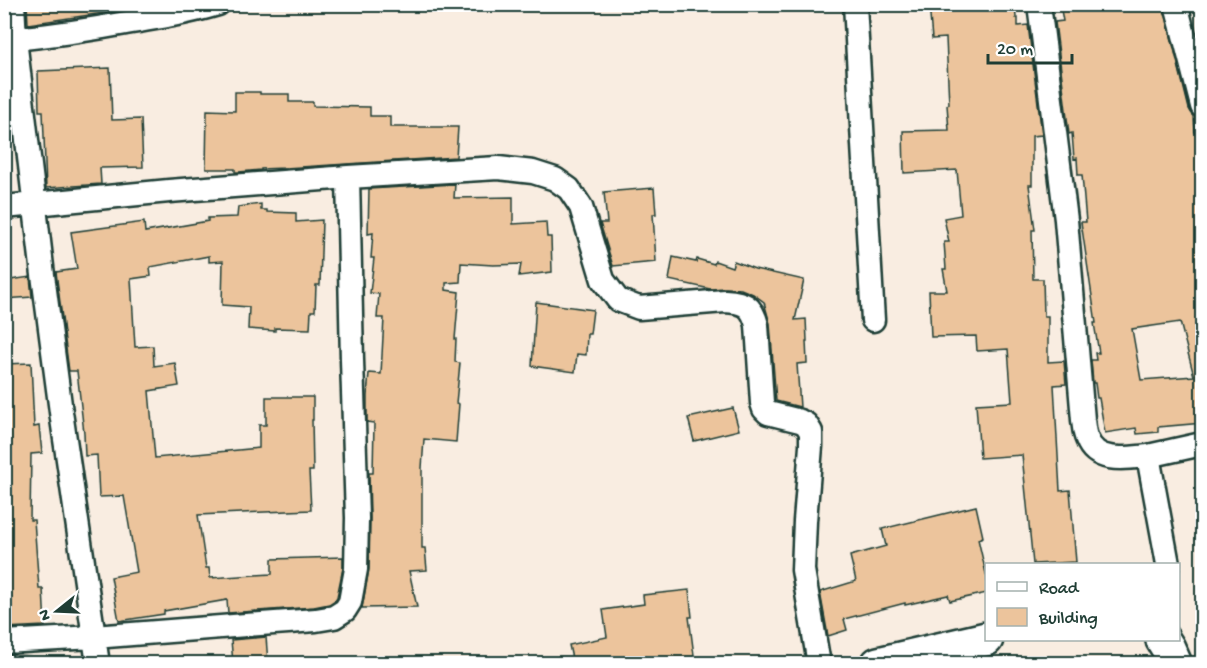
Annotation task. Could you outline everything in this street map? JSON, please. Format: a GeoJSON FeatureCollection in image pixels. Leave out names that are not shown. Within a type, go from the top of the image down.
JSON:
{"type":"FeatureCollection","features":[{"type":"Feature","properties":{"kind":"highway"},"geometry":{"type":"LineString","coordinates":[[878,663],[985,639]]}},
{"type":"Feature","properties":{"kind":"highway"},"geometry":{"type":"LineString","coordinates":[[1163,641],[1175,663]]}},
{"type":"Feature","properties":{"kind":"street"},"geometry":{"type":"LineString","coordinates":[[13,4],[34,205],[61,412],[98,663]]}},
{"type":"Feature","properties":{"kind":"street"},"geometry":{"type":"LineString","coordinates":[[15,39],[63,34],[192,12],[218,4]]}},
{"type":"Feature","properties":{"kind":"street"},"geometry":{"type":"LineString","coordinates":[[855,4],[873,320]]}},
{"type":"Feature","properties":{"kind":"street"},"geometry":{"type":"LineString","coordinates":[[1040,4],[1066,220],[1083,420],[1087,441],[1095,452],[1105,457],[1123,458],[1148,456],[1203,444]]}},
{"type":"Feature","properties":{"kind":"street"},"geometry":{"type":"LineString","coordinates":[[1176,4],[1203,106]]}},
{"type":"Feature","properties":{"kind":"street"},"geometry":{"type":"LineString","coordinates":[[4,207],[169,191],[498,168],[533,172],[555,178],[569,189],[581,207],[603,280],[618,300],[639,308],[735,302],[747,305],[754,315],[757,325],[764,409],[768,413],[800,420],[811,432],[803,570],[819,663]]}},
{"type":"Feature","properties":{"kind":"street"},"geometry":{"type":"LineString","coordinates":[[4,642],[316,620],[334,617],[345,610],[350,602],[356,569],[357,518],[348,177]]}},
{"type":"Feature","properties":{"kind":"street"},"geometry":{"type":"LineString","coordinates":[[1148,456],[1168,563]]}},
{"type":"Feature","properties":{"kind":"building"},"geometry":{"type":"Polygon","coordinates":[[[27,4],[117,4],[117,11],[28,24],[27,4]]]}},
{"type":"Feature","properties":{"kind":"building"},"geometry":{"type":"Polygon","coordinates":[[[929,4],[1015,4],[1018,26],[1028,25],[1042,135],[1032,136],[1032,185],[1029,185],[1035,230],[1032,230],[1033,279],[1043,279],[1044,316],[1048,316],[1048,362],[1064,361],[1066,384],[1054,385],[1060,491],[1070,490],[1076,562],[1033,563],[1022,455],[980,458],[976,404],[1012,402],[1008,349],[977,351],[976,336],[931,337],[929,291],[947,291],[943,269],[946,269],[944,242],[949,242],[944,218],[961,215],[957,170],[904,173],[903,131],[949,130],[946,38],[932,39],[929,4]]]}},
{"type":"Feature","properties":{"kind":"building"},"geometry":{"type":"Polygon","coordinates":[[[1060,4],[1163,4],[1189,109],[1194,116],[1195,132],[1201,132],[1203,151],[1203,423],[1158,427],[1158,432],[1137,434],[1136,428],[1105,433],[1099,398],[1097,398],[1095,383],[1093,383],[1091,360],[1096,360],[1095,353],[1099,353],[1081,222],[1086,222],[1082,175],[1078,175],[1072,133],[1069,134],[1055,22],[1063,21],[1060,4]],[[1180,322],[1132,329],[1141,380],[1194,376],[1180,322]]]}},
{"type":"Feature","properties":{"kind":"building"},"geometry":{"type":"Polygon","coordinates":[[[110,68],[112,120],[141,119],[143,167],[100,168],[101,184],[46,188],[43,111],[39,111],[38,71],[110,68]]]}},
{"type":"Feature","properties":{"kind":"building"},"geometry":{"type":"Polygon","coordinates":[[[235,92],[289,94],[289,102],[313,102],[313,106],[370,107],[370,116],[390,116],[390,127],[458,127],[456,157],[239,172],[235,172],[235,169],[206,169],[207,110],[235,111],[235,92]]]}},
{"type":"Feature","properties":{"kind":"building"},"geometry":{"type":"Polygon","coordinates":[[[455,184],[454,198],[513,197],[513,224],[546,222],[547,237],[551,237],[552,272],[519,276],[521,264],[461,263],[460,282],[446,283],[446,290],[459,292],[455,362],[460,363],[456,403],[459,404],[456,442],[424,439],[422,548],[425,548],[427,570],[409,571],[417,607],[362,608],[369,569],[369,473],[373,473],[374,423],[367,422],[367,396],[369,373],[381,374],[384,318],[377,318],[379,294],[370,293],[374,258],[371,258],[373,233],[368,234],[369,189],[455,184]]]}},
{"type":"Feature","properties":{"kind":"building"},"geometry":{"type":"Polygon","coordinates":[[[654,188],[656,262],[613,266],[600,223],[607,223],[604,192],[654,188]]]}},
{"type":"Feature","properties":{"kind":"building"},"geometry":{"type":"Polygon","coordinates":[[[261,204],[261,210],[267,210],[267,212],[296,213],[296,222],[322,220],[320,285],[316,285],[315,311],[311,311],[310,329],[275,328],[275,331],[248,329],[249,307],[222,305],[223,261],[209,262],[209,256],[150,267],[151,276],[131,279],[135,347],[153,346],[154,366],[175,363],[179,386],[149,391],[155,458],[259,448],[259,425],[266,425],[266,397],[313,397],[313,471],[309,471],[311,510],[198,515],[206,568],[209,568],[210,578],[272,574],[272,559],[343,557],[337,597],[329,604],[314,607],[228,613],[227,600],[119,621],[111,577],[137,572],[124,496],[99,497],[97,455],[85,456],[77,371],[69,371],[56,272],[77,269],[71,232],[144,222],[145,232],[208,221],[208,218],[237,217],[238,207],[261,204]]]}},
{"type":"Feature","properties":{"kind":"building"},"geometry":{"type":"Polygon","coordinates":[[[673,257],[696,262],[697,259],[714,264],[715,261],[732,267],[734,261],[755,269],[804,280],[795,320],[806,319],[807,363],[797,364],[800,407],[776,401],[770,324],[764,302],[741,289],[710,289],[669,280],[673,257]]]}},
{"type":"Feature","properties":{"kind":"building"},"geometry":{"type":"Polygon","coordinates":[[[30,277],[32,297],[4,299],[4,281],[30,277]]]}},
{"type":"Feature","properties":{"kind":"building"},"geometry":{"type":"Polygon","coordinates":[[[536,302],[593,310],[590,334],[587,334],[586,355],[577,354],[575,372],[532,366],[536,302]]]}},
{"type":"Feature","properties":{"kind":"building"},"geometry":{"type":"Polygon","coordinates":[[[31,363],[34,427],[39,426],[42,453],[31,454],[30,520],[34,520],[39,589],[43,589],[45,626],[4,628],[4,364],[31,363]]]}},
{"type":"Feature","properties":{"kind":"building"},"geometry":{"type":"Polygon","coordinates":[[[733,408],[739,430],[694,441],[688,418],[733,408]]]}},
{"type":"Feature","properties":{"kind":"building"},"geometry":{"type":"Polygon","coordinates":[[[976,506],[983,537],[978,539],[985,569],[985,593],[950,601],[948,595],[905,605],[905,603],[844,619],[847,630],[828,636],[820,592],[856,581],[850,556],[886,546],[882,529],[976,506]]]}},
{"type":"Feature","properties":{"kind":"building"},"geometry":{"type":"Polygon","coordinates":[[[689,590],[692,617],[689,617],[695,663],[573,663],[569,645],[607,637],[603,610],[644,604],[643,595],[689,590]]]}},
{"type":"Feature","properties":{"kind":"building"},"geometry":{"type":"Polygon","coordinates":[[[266,637],[268,663],[233,663],[231,640],[266,637]]]}}]}
